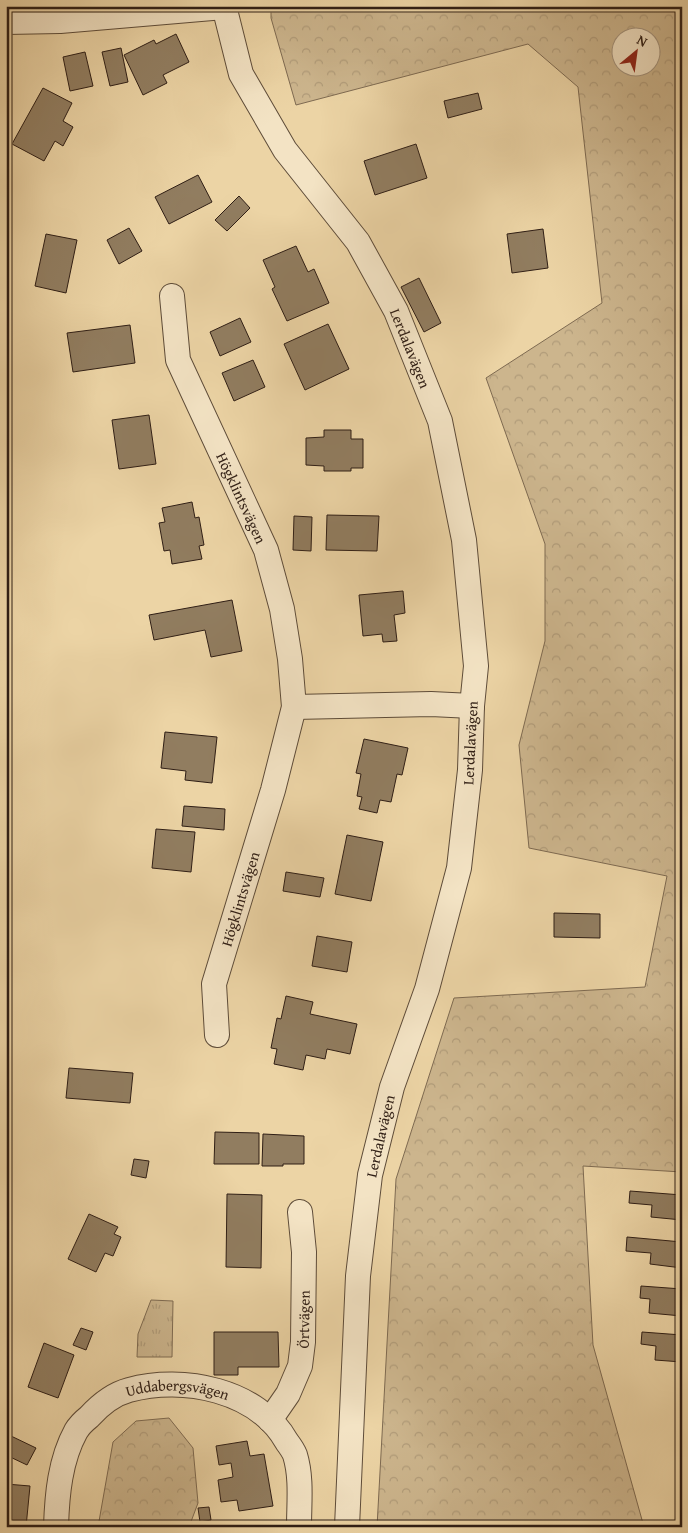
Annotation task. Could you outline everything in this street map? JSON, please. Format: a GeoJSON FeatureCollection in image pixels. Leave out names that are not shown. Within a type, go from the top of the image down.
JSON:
{"type":"FeatureCollection","features":[{"type":"Feature","properties":{"kind":"street"},"geometry":{"type":"LineString","coordinates":[[6,22],[60,21],[224,7]]}},
{"type":"Feature","properties":{"kind":"street","name":"Lerdalavägen"},"geometry":{"type":"LineString","coordinates":[[224,7],[241,74],[285,150],[358,242],[396,311],[440,421],[464,540],[476,666],[472,706],[470,770],[459,868],[427,989],[392,1087],[370,1175],[358,1276],[347,1527]]}},
{"type":"Feature","properties":{"kind":"street","name":"Högklintsvägen"},"geometry":{"type":"LineString","coordinates":[[172,296],[178,360],[252,516],[266,550],[282,609],[290,659],[294,707],[273,790],[214,984],[218,1035]]}},
{"type":"Feature","properties":{"kind":"street"},"geometry":{"type":"LineString","coordinates":[[294,707],[431,704],[472,706]]}},
{"type":"Feature","properties":{"kind":"street","name":"Örtvägen"},"geometry":{"type":"LineString","coordinates":[[270,1420],[288,1394],[300,1366],[303,1342],[304,1252],[300,1212]]}},
{"type":"Feature","properties":{"kind":"street","name":"Uddabergsvägen"},"geometry":{"type":"LineString","coordinates":[[56,1527],[57,1497],[65,1460],[76,1430],[100,1405],[128,1390],[164,1384],[200,1386],[236,1397],[256,1408],[282,1432],[294,1454],[300,1482],[299,1527]]}},
{"type":"Feature","properties":{"kind":"green space"},"geometry":{"type":"Polygon","coordinates":[[[271,6],[682,6],[682,1172],[583,1166],[593,1345],[644,1527],[377,1527],[396,1179],[454,998],[645,987],[667,876],[529,848],[519,745],[545,641],[545,544],[486,378],[602,303],[578,87],[528,44],[296,105],[271,18],[271,6]]]}},
{"type":"Feature","properties":{"kind":"green space"},"geometry":{"type":"Polygon","coordinates":[[[151,1300],[173,1301],[172,1357],[137,1357],[138,1334],[151,1300]]]}},
{"type":"Feature","properties":{"kind":"green space"},"geometry":{"type":"Polygon","coordinates":[[[169,1418],[193,1448],[198,1503],[189,1527],[98,1527],[113,1442],[136,1421],[169,1418]]]}},
{"type":"Feature","properties":{"kind":"building"},"geometry":{"type":"Polygon","coordinates":[[[176,34],[189,62],[163,75],[167,83],[143,95],[124,55],[154,40],[156,44],[176,34]]]}},
{"type":"Feature","properties":{"kind":"building"},"geometry":{"type":"Polygon","coordinates":[[[121,48],[128,82],[110,86],[102,52],[121,48]]]}},
{"type":"Feature","properties":{"kind":"building"},"geometry":{"type":"Polygon","coordinates":[[[85,52],[93,86],[70,91],[63,57],[85,52]]]}},
{"type":"Feature","properties":{"kind":"building"},"geometry":{"type":"Polygon","coordinates":[[[43,88],[72,103],[63,121],[73,127],[63,146],[55,141],[44,161],[12,144],[43,88]]]}},
{"type":"Feature","properties":{"kind":"building"},"geometry":{"type":"Polygon","coordinates":[[[478,93],[482,109],[448,118],[444,101],[478,93]]]}},
{"type":"Feature","properties":{"kind":"building"},"geometry":{"type":"Polygon","coordinates":[[[416,144],[427,178],[375,195],[364,161],[416,144]]]}},
{"type":"Feature","properties":{"kind":"building"},"geometry":{"type":"Polygon","coordinates":[[[198,175],[212,202],[169,224],[155,197],[198,175]]]}},
{"type":"Feature","properties":{"kind":"building"},"geometry":{"type":"Polygon","coordinates":[[[239,196],[250,208],[227,231],[215,220],[239,196]]]}},
{"type":"Feature","properties":{"kind":"building"},"geometry":{"type":"Polygon","coordinates":[[[129,228],[142,251],[119,264],[107,240],[129,228]]]}},
{"type":"Feature","properties":{"kind":"building"},"geometry":{"type":"Polygon","coordinates":[[[543,229],[548,268],[512,273],[507,234],[543,229]]]}},
{"type":"Feature","properties":{"kind":"building"},"geometry":{"type":"Polygon","coordinates":[[[46,234],[77,240],[66,293],[35,286],[46,234]]]}},
{"type":"Feature","properties":{"kind":"building"},"geometry":{"type":"Polygon","coordinates":[[[296,246],[308,272],[314,269],[329,303],[287,321],[272,289],[275,287],[263,260],[296,246]]]}},
{"type":"Feature","properties":{"kind":"building"},"geometry":{"type":"Polygon","coordinates":[[[419,278],[441,323],[424,332],[401,287],[419,278]]]}},
{"type":"Feature","properties":{"kind":"building"},"geometry":{"type":"Polygon","coordinates":[[[240,318],[251,342],[220,356],[210,332],[240,318]]]}},
{"type":"Feature","properties":{"kind":"building"},"geometry":{"type":"Polygon","coordinates":[[[328,324],[349,369],[305,390],[284,344],[328,324]]]}},
{"type":"Feature","properties":{"kind":"building"},"geometry":{"type":"Polygon","coordinates":[[[130,325],[135,363],[73,372],[67,333],[130,325]]]}},
{"type":"Feature","properties":{"kind":"building"},"geometry":{"type":"Polygon","coordinates":[[[253,360],[265,387],[234,401],[222,373],[253,360]]]}},
{"type":"Feature","properties":{"kind":"building"},"geometry":{"type":"Polygon","coordinates":[[[149,415],[156,464],[119,469],[112,420],[149,415]]]}},
{"type":"Feature","properties":{"kind":"building"},"geometry":{"type":"Polygon","coordinates":[[[324,430],[351,430],[351,439],[363,439],[363,468],[351,468],[351,471],[324,471],[324,466],[306,465],[306,438],[324,437],[324,430]]]}},
{"type":"Feature","properties":{"kind":"building"},"geometry":{"type":"Polygon","coordinates":[[[192,502],[195,518],[199,517],[204,545],[199,546],[202,559],[172,564],[170,550],[164,551],[159,523],[165,522],[162,508],[192,502]]]}},
{"type":"Feature","properties":{"kind":"building"},"geometry":{"type":"Polygon","coordinates":[[[327,515],[379,516],[377,551],[326,550],[327,515]]]}},
{"type":"Feature","properties":{"kind":"building"},"geometry":{"type":"Polygon","coordinates":[[[294,516],[312,517],[311,551],[293,550],[294,516]]]}},
{"type":"Feature","properties":{"kind":"building"},"geometry":{"type":"Polygon","coordinates":[[[403,591],[405,613],[394,615],[397,641],[383,642],[382,634],[363,636],[359,595],[403,591]]]}},
{"type":"Feature","properties":{"kind":"building"},"geometry":{"type":"Polygon","coordinates":[[[232,600],[242,651],[211,657],[205,630],[154,640],[149,615],[232,600]]]}},
{"type":"Feature","properties":{"kind":"building"},"geometry":{"type":"Polygon","coordinates":[[[165,732],[217,737],[212,783],[185,780],[186,771],[161,768],[165,732]]]}},
{"type":"Feature","properties":{"kind":"building"},"geometry":{"type":"Polygon","coordinates":[[[364,739],[408,748],[402,775],[397,774],[391,802],[380,800],[377,813],[359,809],[362,797],[357,796],[361,774],[356,773],[364,739]]]}},
{"type":"Feature","properties":{"kind":"building"},"geometry":{"type":"Polygon","coordinates":[[[184,806],[225,809],[224,830],[182,826],[184,806]]]}},
{"type":"Feature","properties":{"kind":"building"},"geometry":{"type":"Polygon","coordinates":[[[156,829],[195,832],[191,872],[152,868],[156,829]]]}},
{"type":"Feature","properties":{"kind":"building"},"geometry":{"type":"Polygon","coordinates":[[[347,835],[383,842],[371,901],[335,894],[347,835]]]}},
{"type":"Feature","properties":{"kind":"building"},"geometry":{"type":"Polygon","coordinates":[[[286,872],[324,878],[320,897],[283,891],[286,872]]]}},
{"type":"Feature","properties":{"kind":"building"},"geometry":{"type":"Polygon","coordinates":[[[554,913],[600,914],[600,938],[554,937],[554,913]]]}},
{"type":"Feature","properties":{"kind":"building"},"geometry":{"type":"Polygon","coordinates":[[[317,936],[352,942],[347,972],[312,966],[317,936]]]}},
{"type":"Feature","properties":{"kind":"building"},"geometry":{"type":"Polygon","coordinates":[[[286,996],[313,1002],[310,1014],[357,1024],[350,1054],[327,1049],[325,1059],[306,1055],[303,1070],[274,1064],[277,1049],[271,1048],[277,1018],[281,1019],[286,996]]]}},
{"type":"Feature","properties":{"kind":"building"},"geometry":{"type":"Polygon","coordinates":[[[69,1068],[133,1073],[130,1103],[66,1098],[69,1068]]]}},
{"type":"Feature","properties":{"kind":"building"},"geometry":{"type":"Polygon","coordinates":[[[215,1132],[259,1133],[259,1164],[214,1164],[215,1132]]]}},
{"type":"Feature","properties":{"kind":"building"},"geometry":{"type":"Polygon","coordinates":[[[263,1134],[304,1136],[304,1164],[262,1166],[263,1134]]]}},
{"type":"Feature","properties":{"kind":"building"},"geometry":{"type":"Polygon","coordinates":[[[134,1159],[149,1161],[146,1178],[131,1175],[134,1159]]]}},
{"type":"Feature","properties":{"kind":"building"},"geometry":{"type":"Polygon","coordinates":[[[630,1191],[682,1195],[682,1220],[651,1217],[652,1205],[629,1203],[630,1191]]]}},
{"type":"Feature","properties":{"kind":"building"},"geometry":{"type":"Polygon","coordinates":[[[227,1194],[262,1195],[261,1268],[226,1267],[227,1194]]]}},
{"type":"Feature","properties":{"kind":"building"},"geometry":{"type":"Polygon","coordinates":[[[89,1214],[118,1227],[114,1234],[121,1237],[113,1256],[105,1253],[96,1272],[68,1259],[89,1214]]]}},
{"type":"Feature","properties":{"kind":"building"},"geometry":{"type":"Polygon","coordinates":[[[627,1237],[682,1242],[682,1268],[650,1264],[651,1253],[626,1251],[627,1237]]]}},
{"type":"Feature","properties":{"kind":"building"},"geometry":{"type":"Polygon","coordinates":[[[641,1286],[682,1289],[682,1316],[649,1313],[650,1299],[640,1298],[641,1286]]]}},
{"type":"Feature","properties":{"kind":"building"},"geometry":{"type":"Polygon","coordinates":[[[81,1328],[93,1332],[86,1350],[73,1345],[81,1328]]]}},
{"type":"Feature","properties":{"kind":"building"},"geometry":{"type":"Polygon","coordinates":[[[214,1332],[278,1332],[279,1367],[238,1367],[238,1375],[214,1375],[214,1332]]]}},
{"type":"Feature","properties":{"kind":"building"},"geometry":{"type":"Polygon","coordinates":[[[642,1332],[682,1335],[682,1362],[655,1360],[656,1346],[641,1344],[642,1332]]]}},
{"type":"Feature","properties":{"kind":"building"},"geometry":{"type":"Polygon","coordinates":[[[44,1343],[74,1355],[58,1398],[28,1387],[44,1343]]]}},
{"type":"Feature","properties":{"kind":"building"},"geometry":{"type":"Polygon","coordinates":[[[11,1436],[36,1448],[27,1465],[6,1455],[6,1445],[11,1436]]]}},
{"type":"Feature","properties":{"kind":"building"},"geometry":{"type":"Polygon","coordinates":[[[247,1441],[250,1456],[264,1454],[273,1506],[239,1511],[237,1500],[221,1502],[218,1480],[233,1477],[231,1463],[219,1465],[216,1446],[247,1441]]]}},
{"type":"Feature","properties":{"kind":"building"},"geometry":{"type":"Polygon","coordinates":[[[6,1484],[30,1486],[26,1527],[6,1527],[6,1484]]]}},
{"type":"Feature","properties":{"kind":"building"},"geometry":{"type":"Polygon","coordinates":[[[209,1507],[211,1520],[200,1522],[198,1508],[209,1507]]]}},
{"type":"Feature","properties":{"kind":"building"},"geometry":{"type":"Polygon","coordinates":[[[216,1524],[254,1526],[254,1527],[216,1527],[216,1524]]]}}]}
